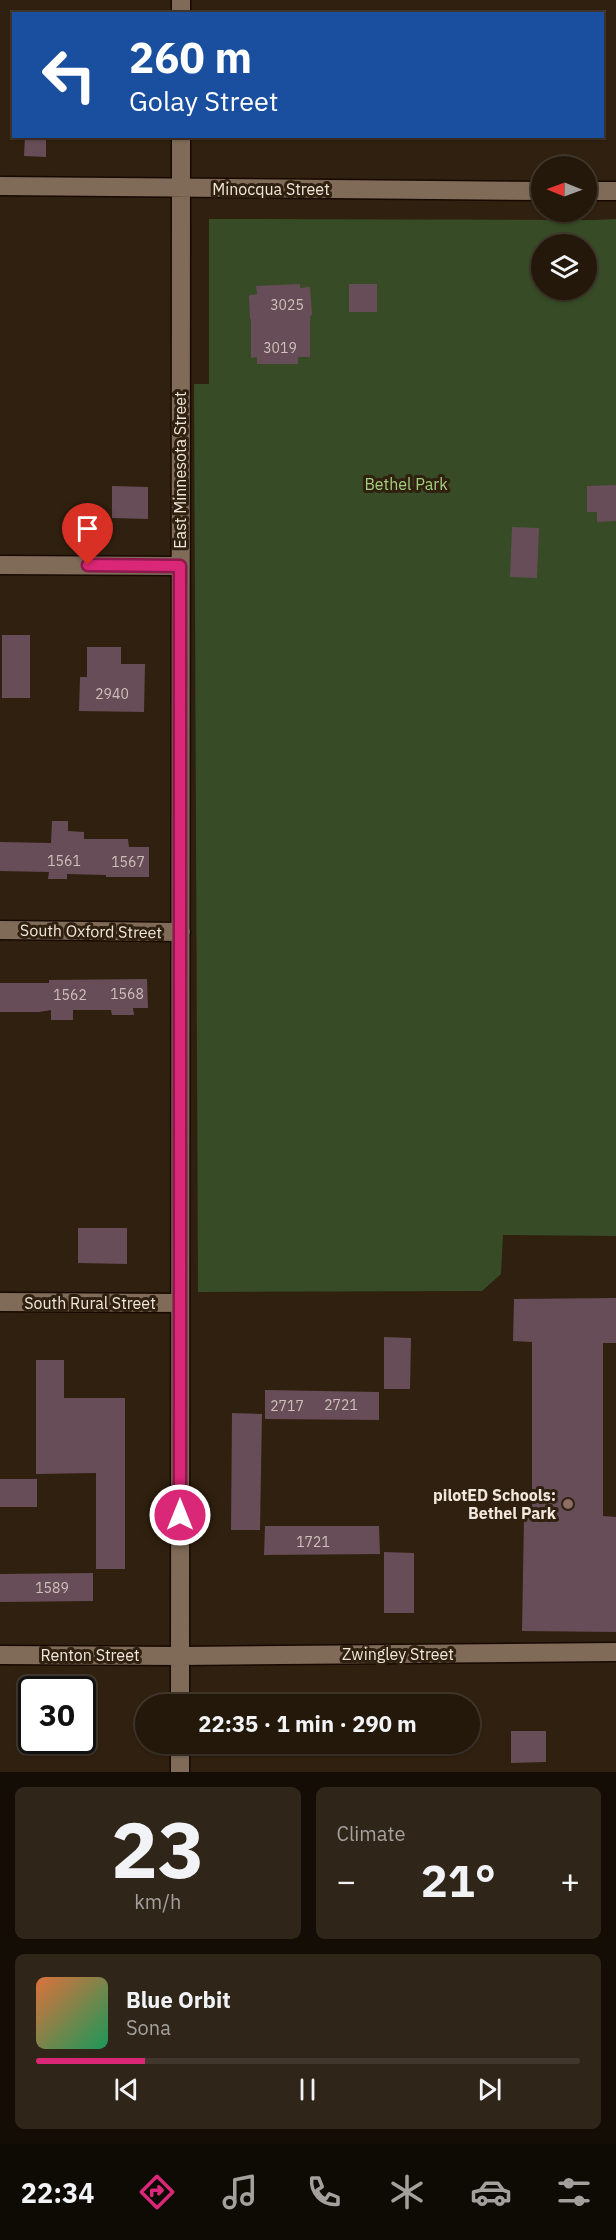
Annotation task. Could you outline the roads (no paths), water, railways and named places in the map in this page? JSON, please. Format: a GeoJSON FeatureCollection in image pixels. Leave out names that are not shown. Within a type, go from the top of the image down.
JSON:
{"type":"FeatureCollection","features":[{"type":"Feature","properties":{"kind":"street","name":"East Minnesota Street"},"geometry":{"type":"LineString","coordinates":[[180,1694],[181,138]]}},
{"type":"Feature","properties":{"kind":"street","name":"Minocqua Street"},"geometry":{"type":"LineString","coordinates":[[0,186],[531,191]]}},
{"type":"Feature","properties":{"kind":"street"},"geometry":{"type":"LineString","coordinates":[[597,191],[616,191]]}},
{"type":"Feature","properties":{"kind":"street"},"geometry":{"type":"LineString","coordinates":[[0,564],[180,566]]}},
{"type":"Feature","properties":{"kind":"street","name":"South Oxford Street"},"geometry":{"type":"LineString","coordinates":[[0,930],[181,932]]}},
{"type":"Feature","properties":{"kind":"street","name":"South Rural Street"},"geometry":{"type":"LineString","coordinates":[[0,1302],[180,1303]]}},
{"type":"Feature","properties":{"kind":"street","name":"Zwingley Street"},"geometry":{"type":"LineString","coordinates":[[180,1656],[616,1652]]}},
{"type":"Feature","properties":{"kind":"street","name":"Renton Street"},"geometry":{"type":"LineString","coordinates":[[0,1655],[180,1656]]}},
{"type":"Feature","properties":{"kind":"street"},"geometry":{"type":"LineString","coordinates":[[180,1754],[180,1772]]}},
{"type":"Feature","properties":{"kind":"place","name":"pilotED Schools: Bethel Park"},"geometry":{"type":"Point","coordinates":[568,1504]}},
{"type":"Feature","properties":{"kind":"park label","name":"Bethel Park"},"geometry":{"type":"Point","coordinates":[406,484]}}]}
